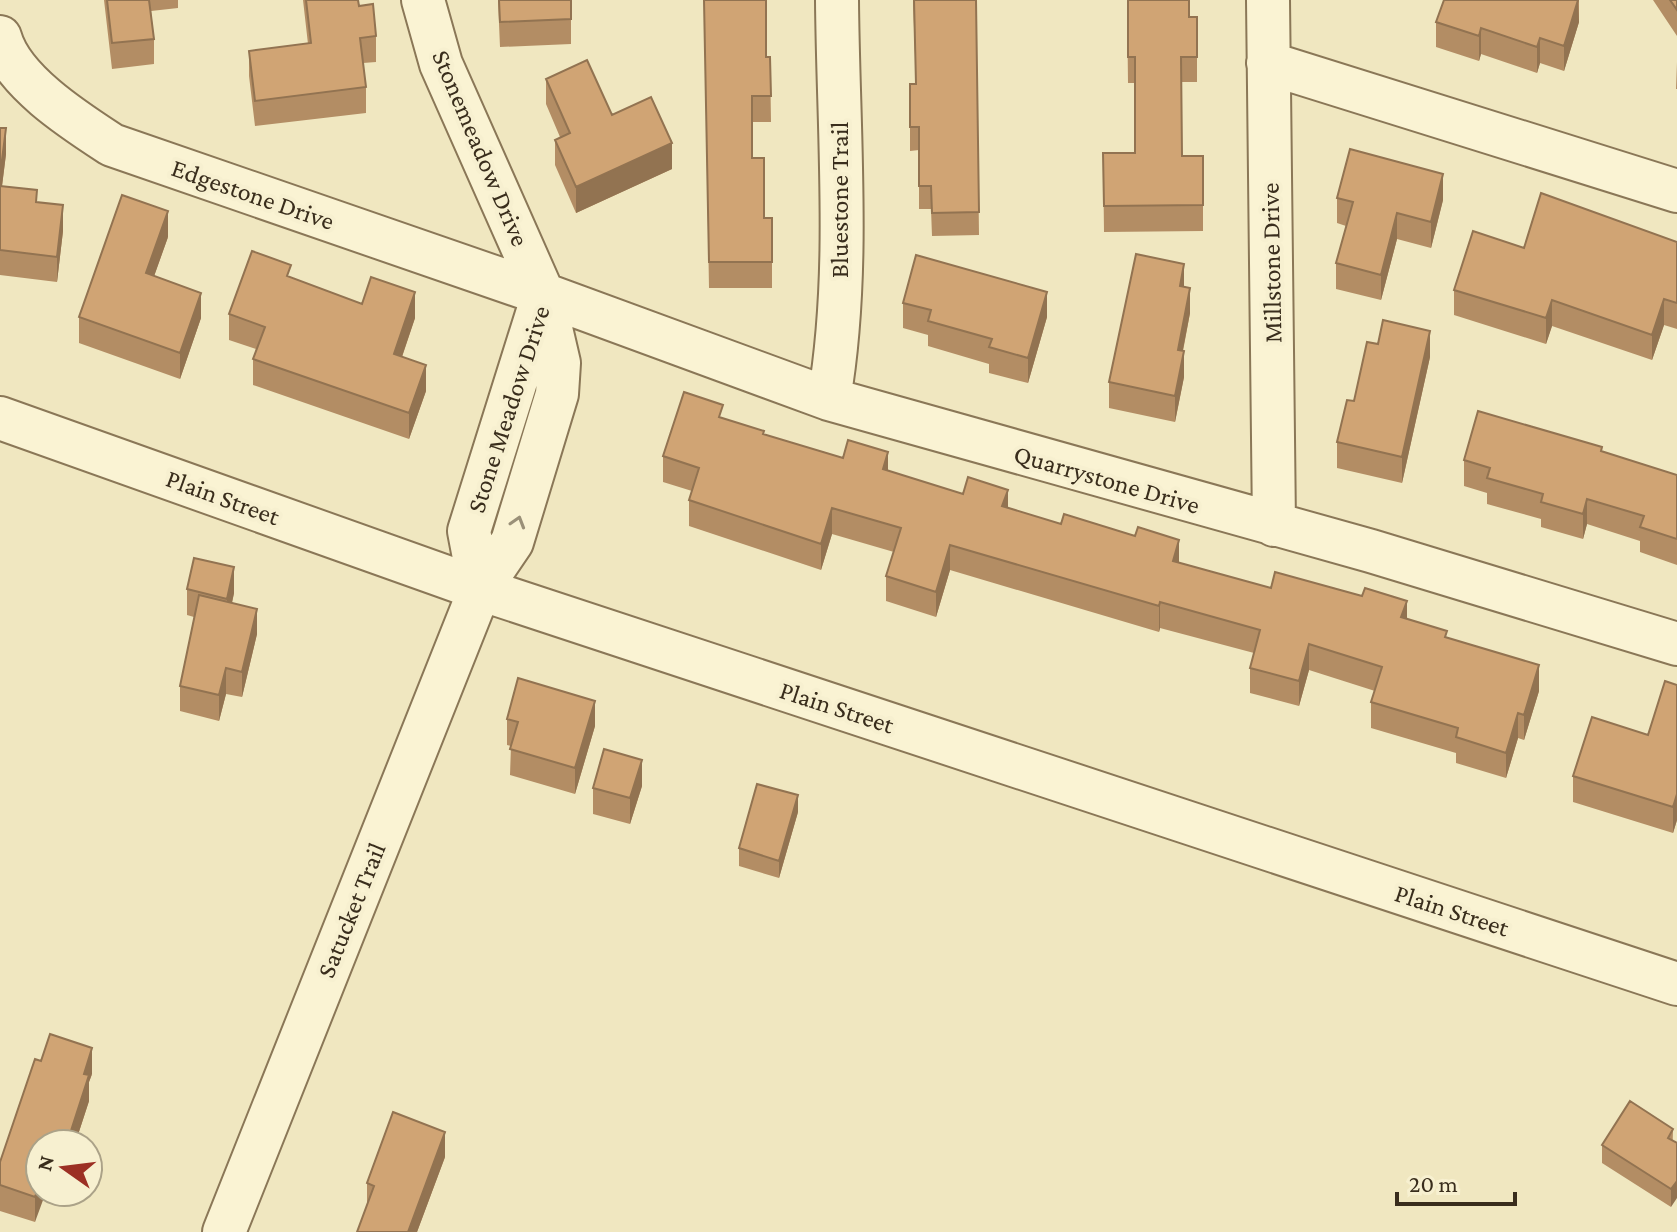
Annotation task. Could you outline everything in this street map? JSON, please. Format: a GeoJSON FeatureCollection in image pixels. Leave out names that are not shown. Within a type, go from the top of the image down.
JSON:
{"type":"FeatureCollection","features":[{"type":"Feature","properties":{"kind":"street","name":"Stonemeadow Drive"},"geometry":{"type":"LineString","coordinates":[[423,0],[441,64],[543,294]]}},
{"type":"Feature","properties":{"kind":"street","name":"Bluestone Trail"},"geometry":{"type":"LineString","coordinates":[[829,399],[835,363],[840,274],[837,0]]}},
{"type":"Feature","properties":{"kind":"street","name":"Millstone Drive"},"geometry":{"type":"LineString","coordinates":[[1268,0],[1274,525]]}},
{"type":"Feature","properties":{"kind":"street","name":"Edgestone Drive"},"geometry":{"type":"LineString","coordinates":[[0,37],[4,52],[58,110],[112,145],[543,294]]}},
{"type":"Feature","properties":{"kind":"street"},"geometry":{"type":"LineString","coordinates":[[1268,63],[1677,191]]}},
{"type":"Feature","properties":{"kind":"street","name":"Quarrystone Drive"},"geometry":{"type":"LineString","coordinates":[[543,294],[829,399],[1371,551],[1677,644]]}},
{"type":"Feature","properties":{"kind":"street","name":"Stone Meadow Drive"},"geometry":{"type":"LineString","coordinates":[[480,589],[469,531],[543,294]]}},
{"type":"Feature","properties":{"kind":"street","name":"Plain Street"},"geometry":{"type":"LineString","coordinates":[[0,418],[480,589],[1677,984]]}},
{"type":"Feature","properties":{"kind":"street","name":"Satucket Trail"},"geometry":{"type":"LineString","coordinates":[[224,1232],[480,589]]}},
{"type":"Feature","properties":{"kind":"building"},"geometry":{"type":"Polygon","coordinates":[[[107,0],[149,0],[154,39],[112,43],[107,0]]]}},
{"type":"Feature","properties":{"kind":"building"},"geometry":{"type":"Polygon","coordinates":[[[306,0],[358,0],[359,6],[373,4],[376,36],[360,38],[366,87],[255,101],[249,51],[311,43],[306,0]]]}},
{"type":"Feature","properties":{"kind":"building"},"geometry":{"type":"Polygon","coordinates":[[[499,0],[571,0],[571,19],[500,22],[499,0]]]}},
{"type":"Feature","properties":{"kind":"building"},"geometry":{"type":"Polygon","coordinates":[[[704,0],[766,0],[766,57],[770,57],[771,96],[752,96],[752,158],[764,158],[764,218],[772,218],[772,262],[709,262],[704,0]]]}},
{"type":"Feature","properties":{"kind":"building"},"geometry":{"type":"Polygon","coordinates":[[[914,0],[976,0],[979,212],[932,213],[931,186],[919,186],[919,127],[910,127],[910,84],[916,84],[914,0]]]}},
{"type":"Feature","properties":{"kind":"building"},"geometry":{"type":"Polygon","coordinates":[[[1128,0],[1189,0],[1189,17],[1197,17],[1197,57],[1181,57],[1182,156],[1203,156],[1203,205],[1104,206],[1103,153],[1135,153],[1135,57],[1128,57],[1128,0]]]}},
{"type":"Feature","properties":{"kind":"building"},"geometry":{"type":"Polygon","coordinates":[[[1444,0],[1578,0],[1564,46],[1540,38],[1537,47],[1481,28],[1479,36],[1436,22],[1444,0]]]}},
{"type":"Feature","properties":{"kind":"building"},"geometry":{"type":"Polygon","coordinates":[[[587,60],[612,115],[651,97],[672,143],[576,187],[555,140],[570,133],[546,79],[587,60]]]}},
{"type":"Feature","properties":{"kind":"building"},"geometry":{"type":"Polygon","coordinates":[[[0,128],[6,128],[0,176],[0,128]]]}},
{"type":"Feature","properties":{"kind":"building"},"geometry":{"type":"Polygon","coordinates":[[[1350,149],[1443,174],[1431,222],[1397,213],[1381,275],[1336,263],[1353,202],[1337,198],[1350,149]]]}},
{"type":"Feature","properties":{"kind":"building"},"geometry":{"type":"Polygon","coordinates":[[[0,186],[37,190],[36,202],[63,205],[57,257],[0,250],[0,186]]]}},
{"type":"Feature","properties":{"kind":"building"},"geometry":{"type":"Polygon","coordinates":[[[1541,193],[1677,242],[1677,303],[1664,299],[1652,335],[1552,300],[1546,318],[1454,290],[1473,231],[1524,248],[1541,193]]]}},
{"type":"Feature","properties":{"kind":"building"},"geometry":{"type":"Polygon","coordinates":[[[122,195],[168,211],[146,273],[201,293],[180,353],[79,317],[122,195]]]}},
{"type":"Feature","properties":{"kind":"building"},"geometry":{"type":"Polygon","coordinates":[[[252,251],[291,265],[287,276],[362,304],[371,277],[415,292],[394,354],[426,365],[409,413],[253,359],[265,327],[229,314],[252,251]]]}},
{"type":"Feature","properties":{"kind":"building"},"geometry":{"type":"Polygon","coordinates":[[[1136,254],[1184,264],[1180,286],[1190,288],[1178,350],[1184,351],[1175,396],[1109,382],[1136,254]]]}},
{"type":"Feature","properties":{"kind":"building"},"geometry":{"type":"Polygon","coordinates":[[[916,255],[1047,292],[1028,358],[989,347],[992,339],[928,321],[931,310],[903,303],[916,255]]]}},
{"type":"Feature","properties":{"kind":"building"},"geometry":{"type":"Polygon","coordinates":[[[1383,320],[1430,331],[1402,457],[1337,442],[1347,400],[1354,401],[1367,342],[1378,344],[1383,320]]]}},
{"type":"Feature","properties":{"kind":"building"},"geometry":{"type":"Polygon","coordinates":[[[684,392],[723,405],[719,417],[764,431],[763,434],[843,458],[848,440],[888,452],[883,469],[963,494],[968,477],[1008,490],[1002,506],[1061,524],[1064,514],[1135,536],[1138,527],[1179,540],[1173,561],[1271,588],[1275,572],[1362,596],[1365,588],[1407,601],[1401,617],[1447,631],[1445,637],[1539,665],[1524,715],[1518,713],[1506,753],[1456,737],[1458,728],[1371,702],[1382,667],[1309,644],[1299,681],[1250,668],[1260,630],[1160,602],[1159,606],[950,545],[936,592],[886,576],[901,528],[832,508],[821,544],[689,500],[699,468],[663,456],[684,392]]]}},
{"type":"Feature","properties":{"kind":"building"},"geometry":{"type":"Polygon","coordinates":[[[1478,411],[1602,447],[1601,451],[1677,475],[1677,539],[1640,527],[1644,516],[1587,499],[1583,514],[1541,502],[1543,494],[1487,478],[1490,468],[1464,460],[1478,411]]]}},
{"type":"Feature","properties":{"kind":"building"},"geometry":{"type":"Polygon","coordinates":[[[194,558],[234,567],[227,599],[187,589],[194,558]]]}},
{"type":"Feature","properties":{"kind":"building"},"geometry":{"type":"Polygon","coordinates":[[[199,595],[257,609],[242,672],[226,668],[219,695],[180,686],[199,595]]]}},
{"type":"Feature","properties":{"kind":"building"},"geometry":{"type":"Polygon","coordinates":[[[518,678],[595,701],[575,768],[510,749],[518,722],[507,719],[518,678]]]}},
{"type":"Feature","properties":{"kind":"building"},"geometry":{"type":"Polygon","coordinates":[[[1665,681],[1677,685],[1677,794],[1673,807],[1573,776],[1592,717],[1648,735],[1665,681]]]}},
{"type":"Feature","properties":{"kind":"building"},"geometry":{"type":"Polygon","coordinates":[[[604,749],[642,760],[630,798],[593,788],[604,749]]]}},
{"type":"Feature","properties":{"kind":"building"},"geometry":{"type":"Polygon","coordinates":[[[757,784],[798,795],[779,861],[739,848],[757,784]]]}},
{"type":"Feature","properties":{"kind":"building"},"geometry":{"type":"Polygon","coordinates":[[[50,1034],[92,1048],[84,1074],[89,1075],[72,1128],[24,1128],[24,1193],[0,1185],[0,1162],[35,1059],[41,1061],[50,1034]]]}},
{"type":"Feature","properties":{"kind":"building"},"geometry":{"type":"Polygon","coordinates":[[[1630,1101],[1673,1129],[1668,1138],[1677,1143],[1677,1181],[1671,1189],[1602,1145],[1630,1101]]]}},
{"type":"Feature","properties":{"kind":"building"},"geometry":{"type":"Polygon","coordinates":[[[393,1112],[445,1132],[408,1232],[357,1232],[374,1186],[367,1183],[393,1112]]]}}]}
